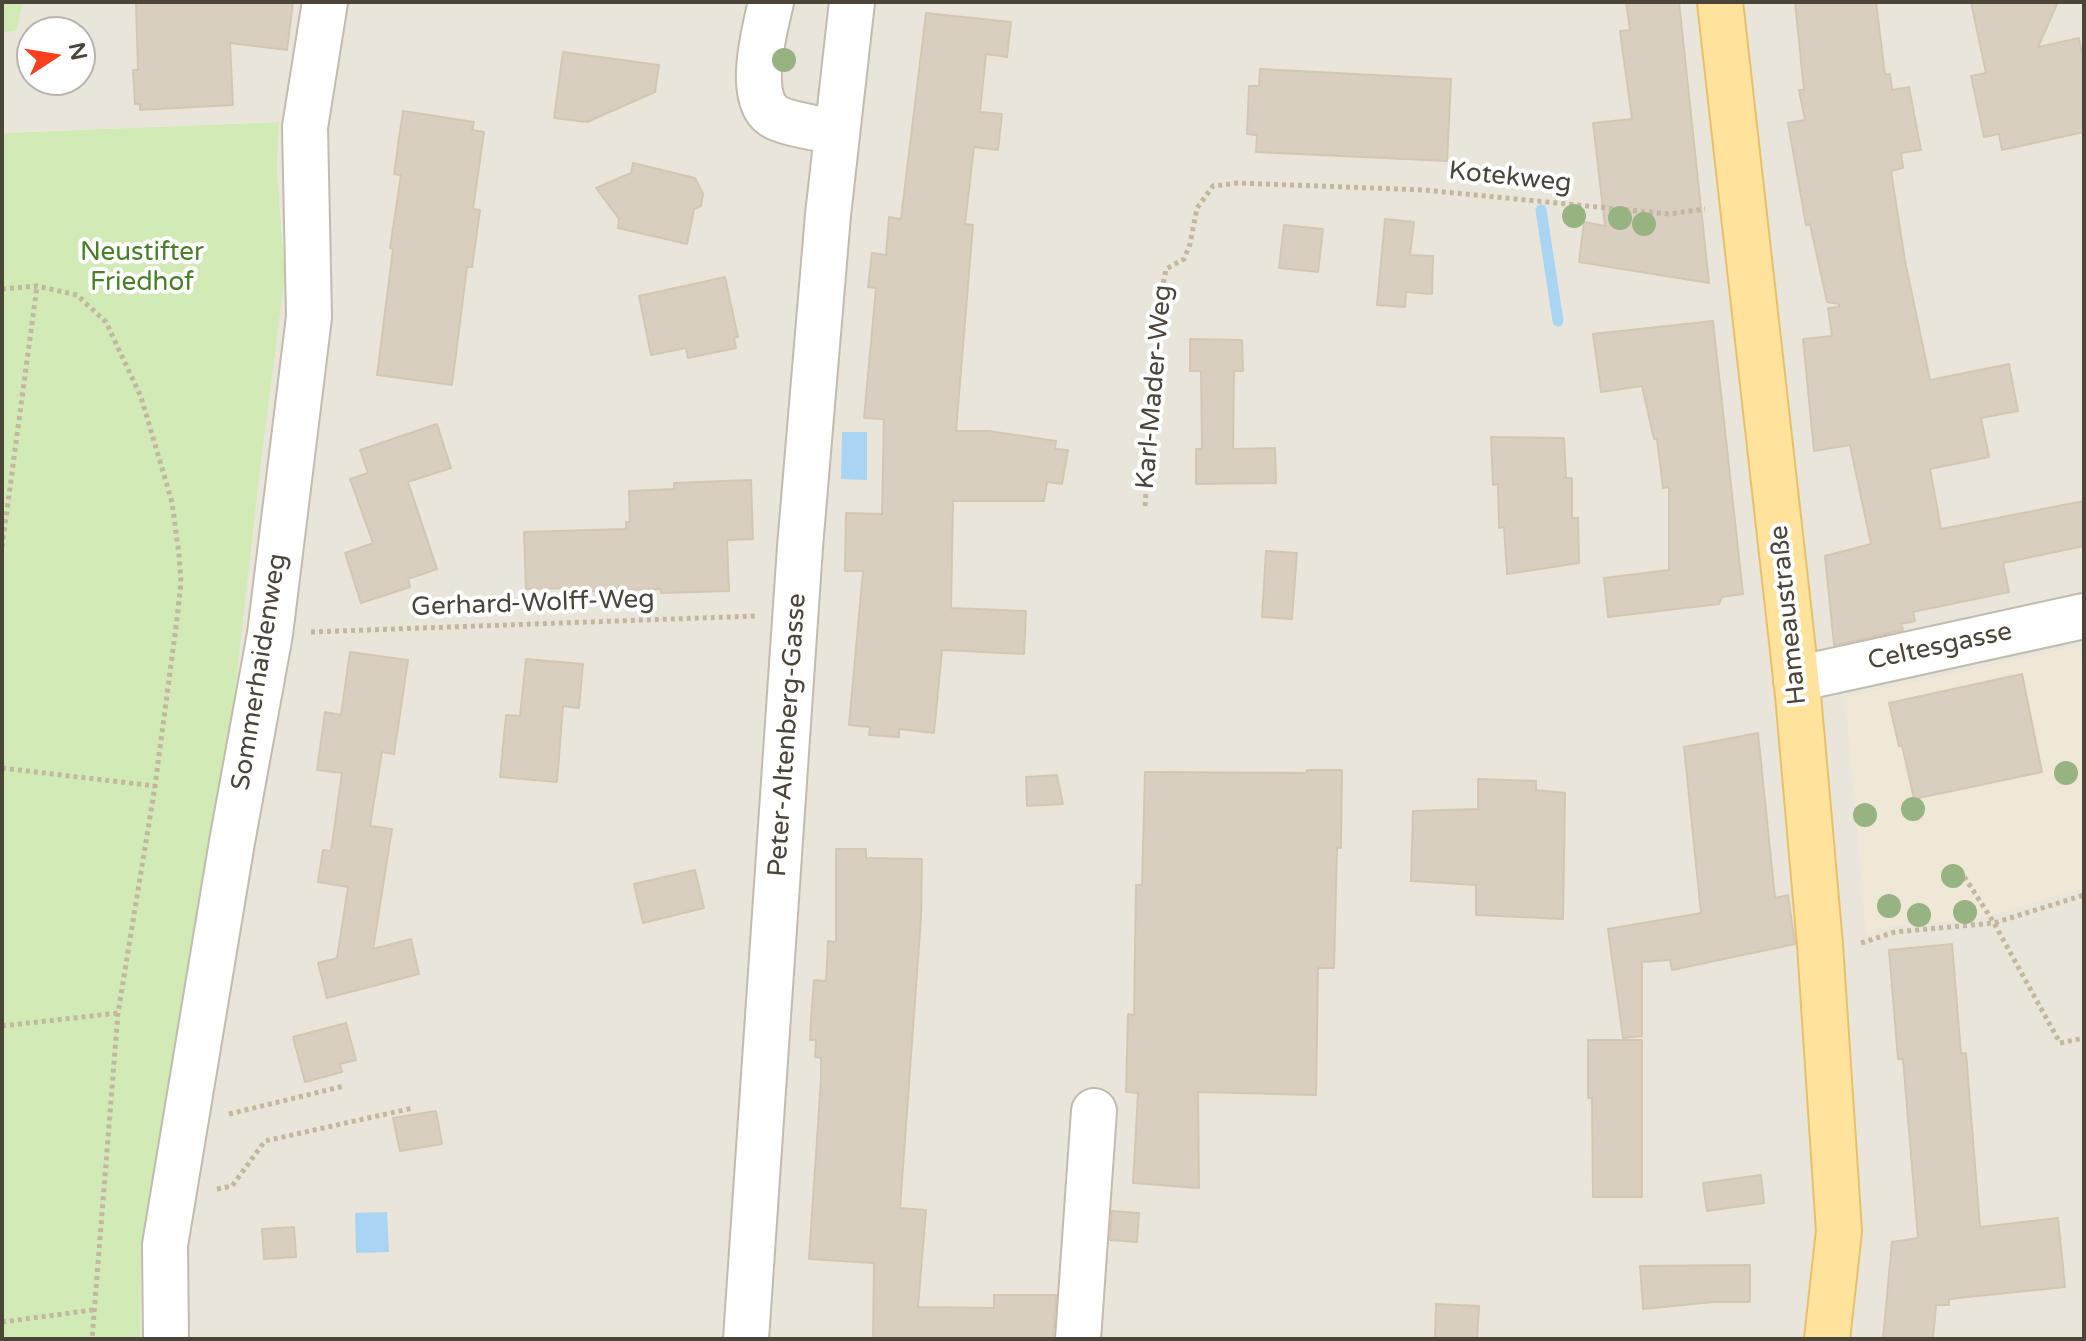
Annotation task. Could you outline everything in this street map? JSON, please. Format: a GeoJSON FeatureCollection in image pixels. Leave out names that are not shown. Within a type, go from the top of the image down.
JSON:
{"type":"FeatureCollection","features":[{"type":"Feature","properties":{"kind":"main road","name":"Hameaustraße"},"geometry":{"type":"LineString","coordinates":[[1720,2],[1796,679],[1820,945],[1839,1231],[1827,1339]]}},
{"type":"Feature","properties":{"kind":"street","name":"Sommerhaidenweg"},"geometry":{"type":"LineString","coordinates":[[166,1339],[165,1245],[270,634],[309,317],[305,127],[325,2]]}},
{"type":"Feature","properties":{"kind":"street"},"geometry":{"type":"LineString","coordinates":[[771,2],[758,79],[762,103],[775,118],[837,132]]}},
{"type":"Feature","properties":{"kind":"street","name":"Peter-Altenberg-Gasse"},"geometry":{"type":"LineString","coordinates":[[746,1339],[800,547],[837,132],[852,2]]}},
{"type":"Feature","properties":{"kind":"street","name":"Celtesgasse"},"geometry":{"type":"LineString","coordinates":[[1796,679],[2084,616]]}},
{"type":"Feature","properties":{"kind":"street"},"geometry":{"type":"LineString","coordinates":[[1078,1339],[1094,1111]]}},
{"type":"Feature","properties":{"kind":"path","name":"Kotekweg"},"geometry":{"type":"LineString","coordinates":[[1166,269],[1184,259],[1197,208],[1213,186],[1238,183],[1424,190],[1669,214],[1742,208]]}},
{"type":"Feature","properties":{"kind":"path","name":"Karl-Mader-Weg"},"geometry":{"type":"LineString","coordinates":[[1145,506],[1159,306],[1166,269]]}},
{"type":"Feature","properties":{"kind":"path"},"geometry":{"type":"LineString","coordinates":[[2,289],[37,286],[77,295],[106,322],[141,397],[172,502],[181,582],[155,786],[118,1013],[92,1339]]}},
{"type":"Feature","properties":{"kind":"path"},"geometry":{"type":"LineString","coordinates":[[2,547],[37,286]]}},
{"type":"Feature","properties":{"kind":"path","name":"Gerhard-Wolff-Weg"},"geometry":{"type":"LineString","coordinates":[[270,634],[797,615]]}},
{"type":"Feature","properties":{"kind":"path"},"geometry":{"type":"LineString","coordinates":[[2,768],[155,786]]}},
{"type":"Feature","properties":{"kind":"path"},"geometry":{"type":"LineString","coordinates":[[1960,870],[1994,923],[2060,1043],[2084,1038]]}},
{"type":"Feature","properties":{"kind":"path"},"geometry":{"type":"LineString","coordinates":[[1820,945],[1868,942],[1895,932],[1994,923],[2084,895]]}},
{"type":"Feature","properties":{"kind":"path"},"geometry":{"type":"LineString","coordinates":[[2,1026],[118,1013]]}},
{"type":"Feature","properties":{"kind":"path"},"geometry":{"type":"LineString","coordinates":[[185,1124],[344,1086]]}},
{"type":"Feature","properties":{"kind":"path"},"geometry":{"type":"LineString","coordinates":[[173,1200],[232,1186],[265,1141],[413,1108]]}},
{"type":"Feature","properties":{"kind":"path"},"geometry":{"type":"LineString","coordinates":[[2,1322],[93,1310]]}},
{"type":"Feature","properties":{"kind":"shaded area"},"geometry":{"type":"Polygon","coordinates":[[[23,2],[2084,2],[2084,1339],[140,1339],[141,1265],[171,1097],[285,276],[277,170],[279,122],[2,133],[2,33],[16,30],[16,96],[96,96],[96,16],[20,16],[23,2]]]}},
{"type":"Feature","properties":{"kind":"shaded area"},"geometry":{"type":"Polygon","coordinates":[[[2079,646],[2084,670],[2084,888],[1981,918],[1891,926],[1866,934],[1845,697],[2079,646]]]}},
{"type":"Feature","properties":{"kind":"green space"},"geometry":{"type":"Polygon","coordinates":[[[2,2],[23,2],[20,16],[16,16],[16,30],[2,33],[2,2]]]}},
{"type":"Feature","properties":{"kind":"green space","name":"Neustifter Friedhof"},"geometry":{"type":"Polygon","coordinates":[[[279,122],[277,170],[285,276],[223,797],[141,1265],[140,1339],[2,1339],[2,133],[279,122]]]}},
{"type":"Feature","properties":{"kind":"water"},"geometry":{"type":"Polygon","coordinates":[[[842,432],[867,432],[867,480],[841,479],[842,432]]]}},
{"type":"Feature","properties":{"kind":"water"},"geometry":{"type":"Polygon","coordinates":[[[387,1212],[389,1252],[356,1253],[355,1213],[387,1212]]]}},
{"type":"Feature","properties":{"kind":"building"},"geometry":{"type":"Polygon","coordinates":[[[136,2],[293,2],[287,50],[230,43],[233,105],[140,110],[140,104],[135,104],[133,70],[138,70],[136,2]]]}},
{"type":"Feature","properties":{"kind":"building"},"geometry":{"type":"Polygon","coordinates":[[[1626,2],[1679,2],[1709,283],[1579,262],[1584,222],[1605,226],[1593,123],[1632,119],[1620,31],[1630,30],[1626,2]]]}},
{"type":"Feature","properties":{"kind":"building"},"geometry":{"type":"Polygon","coordinates":[[[1795,2],[1876,2],[1885,75],[1890,74],[1892,90],[1909,87],[1921,150],[1901,153],[1903,168],[1891,171],[1905,261],[1930,380],[2009,364],[2018,411],[1981,418],[1989,457],[1930,469],[1941,529],[2084,501],[2084,546],[2003,563],[2009,592],[1913,612],[1915,621],[1901,624],[1903,630],[1834,645],[1825,556],[1871,544],[1850,445],[1814,451],[1803,339],[1832,336],[1828,308],[1839,307],[1839,304],[1827,302],[1810,224],[1806,225],[1788,123],[1805,120],[1799,90],[1804,90],[1795,2]]]}},
{"type":"Feature","properties":{"kind":"building"},"geometry":{"type":"Polygon","coordinates":[[[1971,2],[2058,2],[2038,47],[2079,38],[2084,63],[2084,132],[2002,150],[1999,134],[1984,137],[1971,76],[1986,73],[1971,2]]]}},
{"type":"Feature","properties":{"kind":"building"},"geometry":{"type":"Polygon","coordinates":[[[926,13],[1011,22],[1007,57],[986,54],[980,112],[1002,114],[998,150],[974,147],[965,224],[973,225],[956,431],[989,431],[1056,441],[1055,449],[1068,450],[1062,484],[1047,482],[1044,501],[953,501],[951,608],[1026,611],[1024,654],[942,650],[934,733],[899,729],[899,737],[869,735],[870,727],[849,725],[863,571],[845,571],[846,513],[882,514],[884,419],[864,418],[876,288],[868,287],[872,253],[886,255],[889,217],[901,219],[926,13]]]}},
{"type":"Feature","properties":{"kind":"building"},"geometry":{"type":"Polygon","coordinates":[[[563,52],[659,65],[655,92],[587,122],[554,118],[563,52]]]}},
{"type":"Feature","properties":{"kind":"building"},"geometry":{"type":"Polygon","coordinates":[[[1260,69],[1451,79],[1447,161],[1256,152],[1257,135],[1247,134],[1249,86],[1259,86],[1260,69]]]}},
{"type":"Feature","properties":{"kind":"building"},"geometry":{"type":"Polygon","coordinates":[[[403,111],[474,122],[472,130],[484,132],[473,209],[480,210],[472,267],[467,267],[452,385],[377,375],[401,175],[394,174],[403,111]]]}},
{"type":"Feature","properties":{"kind":"building"},"geometry":{"type":"Polygon","coordinates":[[[633,163],[695,178],[703,194],[701,206],[694,209],[687,244],[618,228],[619,219],[596,188],[631,173],[633,163]]]}},
{"type":"Feature","properties":{"kind":"building"},"geometry":{"type":"Polygon","coordinates":[[[1385,219],[1414,222],[1410,255],[1433,256],[1432,294],[1406,292],[1405,307],[1377,305],[1385,219]]]}},
{"type":"Feature","properties":{"kind":"building"},"geometry":{"type":"Polygon","coordinates":[[[1284,225],[1323,229],[1318,272],[1279,268],[1284,225]]]}},
{"type":"Feature","properties":{"kind":"building"},"geometry":{"type":"Polygon","coordinates":[[[725,277],[738,337],[734,338],[736,348],[688,358],[686,348],[651,355],[639,296],[725,277]]]}},
{"type":"Feature","properties":{"kind":"building"},"geometry":{"type":"Polygon","coordinates":[[[1713,321],[1743,594],[1722,597],[1719,604],[1608,617],[1604,578],[1669,570],[1669,487],[1663,488],[1657,439],[1654,439],[1642,386],[1601,392],[1593,334],[1713,321]]]}},
{"type":"Feature","properties":{"kind":"building"},"geometry":{"type":"Polygon","coordinates":[[[1190,339],[1242,340],[1243,371],[1234,371],[1233,449],[1275,448],[1276,483],[1196,484],[1196,449],[1202,449],[1201,371],[1190,371],[1190,339]]]}},
{"type":"Feature","properties":{"kind":"building"},"geometry":{"type":"Polygon","coordinates":[[[437,424],[451,468],[408,482],[437,569],[408,579],[410,587],[361,603],[345,553],[373,543],[350,479],[368,473],[360,450],[437,424]]]}},
{"type":"Feature","properties":{"kind":"building"},"geometry":{"type":"Polygon","coordinates":[[[1491,437],[1564,438],[1566,478],[1572,478],[1572,518],[1578,518],[1579,563],[1507,574],[1504,527],[1499,528],[1498,484],[1493,485],[1491,437]]]}},
{"type":"Feature","properties":{"kind":"building"},"geometry":{"type":"Polygon","coordinates":[[[751,480],[753,539],[727,540],[729,591],[661,593],[661,589],[568,592],[568,588],[526,589],[524,532],[626,529],[626,522],[630,522],[629,491],[674,489],[674,483],[751,480]]]}},
{"type":"Feature","properties":{"kind":"building"},"geometry":{"type":"Polygon","coordinates":[[[1266,551],[1297,553],[1292,619],[1262,617],[1266,551]]]}},
{"type":"Feature","properties":{"kind":"building"},"geometry":{"type":"Polygon","coordinates":[[[350,652],[408,660],[394,754],[382,752],[370,826],[392,829],[373,949],[411,939],[419,974],[327,998],[318,963],[337,958],[348,887],[318,882],[323,850],[331,851],[342,773],[317,770],[325,712],[341,715],[350,652]]]}},
{"type":"Feature","properties":{"kind":"building"},"geometry":{"type":"Polygon","coordinates":[[[526,659],[583,664],[579,708],[563,706],[557,782],[500,777],[506,715],[520,716],[526,659]]]}},
{"type":"Feature","properties":{"kind":"building"},"geometry":{"type":"Polygon","coordinates":[[[2022,674],[2042,772],[1914,799],[1889,703],[2022,674]]]}},
{"type":"Feature","properties":{"kind":"building"},"geometry":{"type":"Polygon","coordinates":[[[1758,733],[1775,898],[1788,895],[1795,944],[1672,970],[1670,960],[1642,962],[1642,1036],[1623,1038],[1608,929],[1701,913],[1684,747],[1758,733]]]}},
{"type":"Feature","properties":{"kind":"building"},"geometry":{"type":"Polygon","coordinates":[[[1307,770],[1342,770],[1334,968],[1318,968],[1316,1095],[1198,1092],[1199,1188],[1133,1183],[1138,1093],[1126,1092],[1128,1014],[1134,1015],[1136,885],[1142,885],[1145,772],[1306,773],[1307,770]]]}},
{"type":"Feature","properties":{"kind":"building"},"geometry":{"type":"Polygon","coordinates":[[[1057,775],[1063,804],[1027,806],[1026,777],[1057,775]]]}},
{"type":"Feature","properties":{"kind":"building"},"geometry":{"type":"Polygon","coordinates":[[[1478,779],[1536,781],[1536,790],[1565,793],[1563,919],[1476,915],[1476,885],[1411,881],[1413,811],[1478,809],[1478,779]]]}},
{"type":"Feature","properties":{"kind":"building"},"geometry":{"type":"Polygon","coordinates":[[[836,849],[866,849],[866,858],[922,859],[921,918],[900,1208],[926,1210],[918,1307],[994,1308],[994,1295],[1056,1295],[1053,1339],[873,1339],[874,1263],[809,1259],[821,1080],[821,1058],[815,1057],[816,1040],[810,1040],[811,1020],[814,980],[826,981],[828,941],[836,942],[836,849]]]}},
{"type":"Feature","properties":{"kind":"building"},"geometry":{"type":"Polygon","coordinates":[[[695,870],[704,908],[643,923],[634,884],[695,870]]]}},
{"type":"Feature","properties":{"kind":"building"},"geometry":{"type":"Polygon","coordinates":[[[1952,944],[1961,1054],[1966,1053],[1980,1227],[2058,1218],[2065,1287],[1949,1299],[1949,1305],[1936,1305],[1933,1339],[1883,1339],[1892,1242],[1918,1238],[1903,1059],[1898,1059],[1889,950],[1952,944]]]}},
{"type":"Feature","properties":{"kind":"building"},"geometry":{"type":"Polygon","coordinates":[[[346,1023],[356,1060],[340,1064],[342,1072],[305,1082],[293,1037],[346,1023]]]}},
{"type":"Feature","properties":{"kind":"building"},"geometry":{"type":"Polygon","coordinates":[[[1588,1040],[1642,1040],[1642,1197],[1593,1197],[1588,1040]]]}},
{"type":"Feature","properties":{"kind":"building"},"geometry":{"type":"Polygon","coordinates":[[[436,1111],[442,1144],[400,1151],[393,1118],[436,1111]]]}},
{"type":"Feature","properties":{"kind":"building"},"geometry":{"type":"Polygon","coordinates":[[[1761,1175],[1764,1203],[1707,1211],[1703,1183],[1761,1175]]]}},
{"type":"Feature","properties":{"kind":"building"},"geometry":{"type":"Polygon","coordinates":[[[1112,1211],[1139,1213],[1137,1242],[1110,1240],[1112,1211]]]}},
{"type":"Feature","properties":{"kind":"building"},"geometry":{"type":"Polygon","coordinates":[[[294,1227],[296,1257],[264,1259],[262,1229],[294,1227]]]}},
{"type":"Feature","properties":{"kind":"building"},"geometry":{"type":"Polygon","coordinates":[[[1750,1265],[1750,1302],[1713,1302],[1643,1309],[1640,1266],[1750,1265]]]}},
{"type":"Feature","properties":{"kind":"building"},"geometry":{"type":"Polygon","coordinates":[[[1436,1304],[1479,1306],[1477,1339],[1435,1339],[1436,1304]]]}},
{"type":"Feature","properties":{"kind":"waterway"},"geometry":{"type":"LineString","coordinates":[[1541,210],[1558,321]]}}]}
